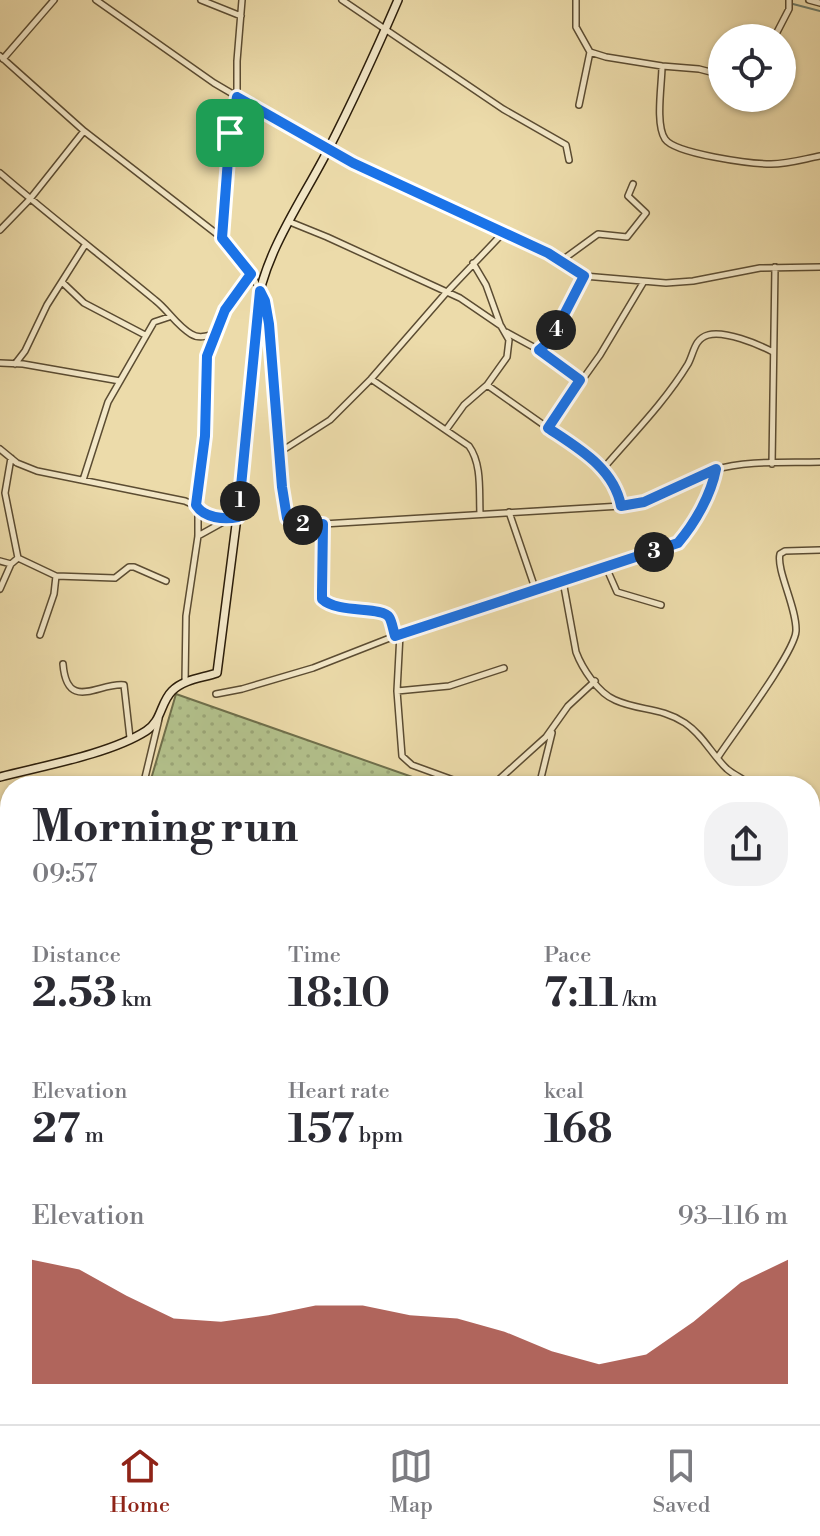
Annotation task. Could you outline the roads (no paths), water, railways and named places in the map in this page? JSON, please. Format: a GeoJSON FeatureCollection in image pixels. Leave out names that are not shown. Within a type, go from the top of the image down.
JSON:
{"type":"FeatureCollection","features":[{"type":"Feature","properties":{"kind":"street"},"geometry":{"type":"LineString","coordinates":[[54,0],[1,58],[84,131],[222,238],[251,274],[265,301],[282,487],[287,518],[295,525],[621,506],[644,502],[716,469],[745,464],[820,462]]}},
{"type":"Feature","properties":{"kind":"street"},"geometry":{"type":"LineString","coordinates":[[96,0],[237,97],[328,150],[561,261],[584,276],[643,283],[693,281],[733,271],[775,267],[820,267]]}},
{"type":"Feature","properties":{"kind":"street"},"geometry":{"type":"LineString","coordinates":[[201,0],[241,16]]}},
{"type":"Feature","properties":{"kind":"street"},"geometry":{"type":"LineString","coordinates":[[222,238],[230,133],[237,97],[242,0]]}},
{"type":"Feature","properties":{"kind":"street"},"geometry":{"type":"LineString","coordinates":[[342,0],[521,121],[566,145],[569,160]]}},
{"type":"Feature","properties":{"kind":"street"},"geometry":{"type":"LineString","coordinates":[[146,776],[160,718],[171,691],[185,682],[218,671],[238,517],[260,291],[269,265],[328,150],[398,0]]}},
{"type":"Feature","properties":{"kind":"street"},"geometry":{"type":"LineString","coordinates":[[576,0],[576,27],[590,52],[579,105]]}},
{"type":"Feature","properties":{"kind":"street"},"geometry":{"type":"LineString","coordinates":[[781,24],[789,9],[789,0]]}},
{"type":"Feature","properties":{"kind":"street"},"geometry":{"type":"LineString","coordinates":[[809,0],[820,3]]}},
{"type":"Feature","properties":{"kind":"street"},"geometry":{"type":"LineString","coordinates":[[590,52],[708,71]]}},
{"type":"Feature","properties":{"kind":"street"},"geometry":{"type":"LineString","coordinates":[[662,66],[660,129],[671,145],[766,164],[820,156]]}},
{"type":"Feature","properties":{"kind":"street"},"geometry":{"type":"LineString","coordinates":[[0,230],[30,199],[84,131]]}},
{"type":"Feature","properties":{"kind":"street"},"geometry":{"type":"LineString","coordinates":[[0,173],[156,301],[169,317],[198,337],[215,334]]}},
{"type":"Feature","properties":{"kind":"street"},"geometry":{"type":"LineString","coordinates":[[561,261],[598,234],[627,237],[646,213],[628,196],[633,184]]}},
{"type":"Feature","properties":{"kind":"street"},"geometry":{"type":"LineString","coordinates":[[290,222],[445,294],[460,298],[580,380]]}},
{"type":"Feature","properties":{"kind":"street"},"geometry":{"type":"LineString","coordinates":[[280,452],[330,420],[503,233]]}},
{"type":"Feature","properties":{"kind":"street"},"geometry":{"type":"LineString","coordinates":[[15,364],[85,245]]}},
{"type":"Feature","properties":{"kind":"street"},"geometry":{"type":"LineString","coordinates":[[446,430],[464,405],[487,385],[509,351],[509,340],[486,285],[473,263]]}},
{"type":"Feature","properties":{"kind":"street"},"geometry":{"type":"LineString","coordinates":[[772,464],[775,267]]}},
{"type":"Feature","properties":{"kind":"street"},"geometry":{"type":"LineString","coordinates":[[185,682],[186,616],[198,536],[207,356],[225,310],[251,274]]}},
{"type":"Feature","properties":{"kind":"street"},"geometry":{"type":"LineString","coordinates":[[539,350],[551,340],[584,276]]}},
{"type":"Feature","properties":{"kind":"street"},"geometry":{"type":"LineString","coordinates":[[62,282],[84,303],[145,335]]}},
{"type":"Feature","properties":{"kind":"street"},"geometry":{"type":"LineString","coordinates":[[548,428],[600,355],[643,283]]}},
{"type":"Feature","properties":{"kind":"street"},"geometry":{"type":"LineString","coordinates":[[83,480],[92,459],[101,418],[120,381],[154,322],[169,317]]}},
{"type":"Feature","properties":{"kind":"street"},"geometry":{"type":"LineString","coordinates":[[602,470],[689,363],[698,340],[715,334],[753,342],[773,352]]}},
{"type":"Feature","properties":{"kind":"street"},"geometry":{"type":"LineString","coordinates":[[0,363],[120,381]]}},
{"type":"Feature","properties":{"kind":"street"},"geometry":{"type":"LineString","coordinates":[[371,379],[474,453],[480,513]]}},
{"type":"Feature","properties":{"kind":"street"},"geometry":{"type":"LineString","coordinates":[[487,385],[592,459],[613,480],[621,506]]}},
{"type":"Feature","properties":{"kind":"street"},"geometry":{"type":"LineString","coordinates":[[0,449],[37,471],[197,508],[225,520]]}},
{"type":"Feature","properties":{"kind":"street"},"geometry":{"type":"LineString","coordinates":[[11,458],[5,493],[18,558]]}},
{"type":"Feature","properties":{"kind":"street"},"geometry":{"type":"LineString","coordinates":[[216,694],[313,668],[397,635],[678,543],[703,503],[716,469]]}},
{"type":"Feature","properties":{"kind":"street"},"geometry":{"type":"LineString","coordinates":[[509,512],[536,591]]}},
{"type":"Feature","properties":{"kind":"street"},"geometry":{"type":"LineString","coordinates":[[198,536],[225,520],[238,517]]}},
{"type":"Feature","properties":{"kind":"street"},"geometry":{"type":"LineString","coordinates":[[323,524],[322,599],[334,607],[387,614],[397,635],[398,734],[403,759],[442,776]]}},
{"type":"Feature","properties":{"kind":"street"},"geometry":{"type":"LineString","coordinates":[[718,757],[795,640],[795,611],[779,566],[780,554],[785,551],[820,550]]}},
{"type":"Feature","properties":{"kind":"street"},"geometry":{"type":"LineString","coordinates":[[0,589],[11,564],[18,558]]}},
{"type":"Feature","properties":{"kind":"street"},"geometry":{"type":"LineString","coordinates":[[18,558],[56,576],[115,578],[129,567],[134,567],[166,581]]}},
{"type":"Feature","properties":{"kind":"street"},"geometry":{"type":"LineString","coordinates":[[0,561],[11,564]]}},
{"type":"Feature","properties":{"kind":"street"},"geometry":{"type":"LineString","coordinates":[[606,567],[617,592],[661,605]]}},
{"type":"Feature","properties":{"kind":"street"},"geometry":{"type":"LineString","coordinates":[[40,635],[54,594],[56,576]]}},
{"type":"Feature","properties":{"kind":"street"},"geometry":{"type":"LineString","coordinates":[[563,581],[576,652],[595,681],[614,700],[665,711],[684,722],[725,767],[738,776]]}},
{"type":"Feature","properties":{"kind":"street"},"geometry":{"type":"LineString","coordinates":[[63,664],[64,677],[70,686],[82,693],[124,685],[130,738]]}},
{"type":"Feature","properties":{"kind":"street"},"geometry":{"type":"LineString","coordinates":[[397,691],[449,686],[504,668]]}},
{"type":"Feature","properties":{"kind":"street"},"geometry":{"type":"LineString","coordinates":[[503,776],[553,729],[568,706],[595,681]]}},
{"type":"Feature","properties":{"kind":"street"},"geometry":{"type":"LineString","coordinates":[[4,776],[90,754],[146,731],[160,718]]}},
{"type":"Feature","properties":{"kind":"street"},"geometry":{"type":"LineString","coordinates":[[541,776],[553,729]]}},
{"type":"Feature","properties":{"kind":"waterway"},"geometry":{"type":"LineString","coordinates":[[793,4],[820,11]]}}]}
